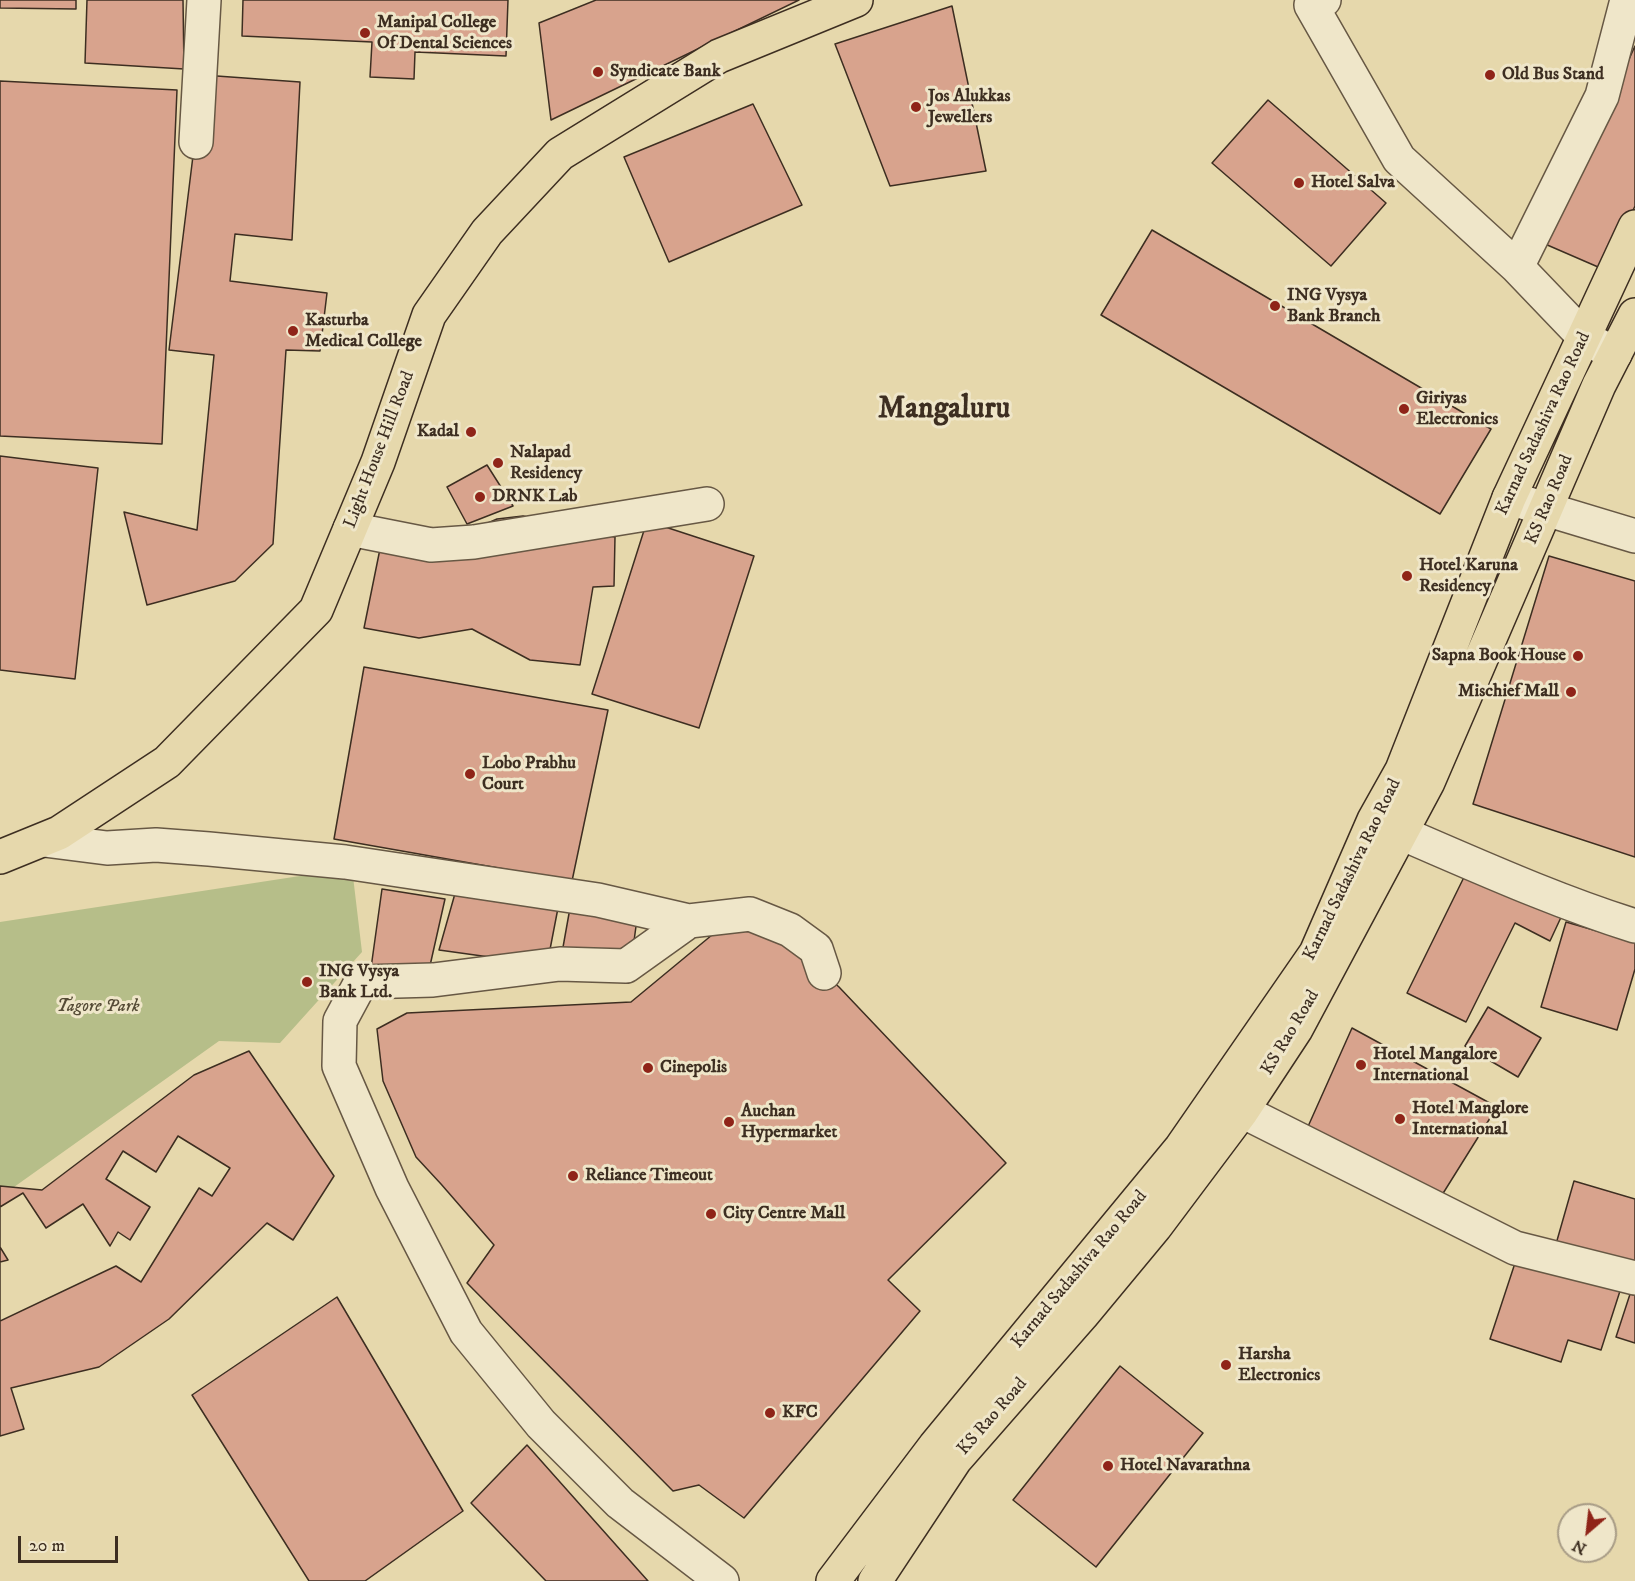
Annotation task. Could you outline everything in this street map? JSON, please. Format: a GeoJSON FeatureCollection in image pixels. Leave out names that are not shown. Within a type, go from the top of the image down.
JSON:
{"type":"FeatureCollection","features":[{"type":"Feature","properties":{"kind":"main road","name":"Light House Hill Road"},"geometry":{"type":"LineString","coordinates":[[0,857],[59,833],[167,762],[316,610],[378,462],[429,315],[487,232],[560,154],[719,56],[856,0]]}},
{"type":"Feature","properties":{"kind":"main road","name":"Karnad Sadashiva Rao Road"},"geometry":{"type":"LineString","coordinates":[[833,1581],[935,1446],[1181,1148],[1316,953],[1374,820],[1402,770],[1509,498],[1635,227]]}},
{"type":"Feature","properties":{"kind":"main road","name":"KS Rao Road"},"geometry":{"type":"LineString","coordinates":[[875,1581],[955,1460],[1155,1227],[1242,1111],[1296,1029],[1428,782],[1599,385],[1635,315]]}},
{"type":"Feature","properties":{"kind":"street"},"geometry":{"type":"LineString","coordinates":[[196,142],[204,0]]}},
{"type":"Feature","properties":{"kind":"street"},"geometry":{"type":"LineString","coordinates":[[1517,267],[1602,96],[1627,0]]}},
{"type":"Feature","properties":{"kind":"street"},"geometry":{"type":"LineString","coordinates":[[1315,2],[1399,159],[1517,267],[1584,338],[1615,354]]}},
{"type":"Feature","properties":{"kind":"street"},"geometry":{"type":"LineString","coordinates":[[1509,498],[1635,536]]}},
{"type":"Feature","properties":{"kind":"street"},"geometry":{"type":"LineString","coordinates":[[350,529],[431,545],[474,542],[708,504]]}},
{"type":"Feature","properties":{"kind":"street"},"geometry":{"type":"LineString","coordinates":[[1401,833],[1554,898],[1635,926]]}},
{"type":"Feature","properties":{"kind":"street"},"geometry":{"type":"LineString","coordinates":[[44,840],[107,848],[156,845],[345,862],[598,900],[689,921],[750,914],[790,930],[816,949],[824,973]]}},
{"type":"Feature","properties":{"kind":"street"},"geometry":{"type":"LineString","coordinates":[[689,921],[626,966],[560,964],[433,980],[361,982],[340,1020],[339,1066],[392,1188],[466,1332],[541,1425],[620,1503],[722,1581]]}},
{"type":"Feature","properties":{"kind":"street"},"geometry":{"type":"LineString","coordinates":[[1242,1111],[1515,1248],[1635,1278]]}},
{"type":"Feature","properties":{"kind":"green space","name":"Tagore Park"},"geometry":{"type":"Polygon","coordinates":[[[352,868],[362,952],[280,1043],[219,1041],[0,1197],[0,922],[352,868]]]}},
{"type":"Feature","properties":{"kind":"building"},"geometry":{"type":"Polygon","coordinates":[[[0,0],[76,0],[76,9],[0,8],[0,0]]]}},
{"type":"Feature","properties":{"kind":"building"},"geometry":{"type":"Polygon","coordinates":[[[87,0],[183,0],[184,69],[85,63],[87,0]]]}},
{"type":"Feature","properties":{"kind":"building"},"geometry":{"type":"Polygon","coordinates":[[[243,0],[508,0],[506,56],[415,52],[414,79],[370,77],[372,42],[242,36],[243,0]]]}},
{"type":"Feature","properties":{"kind":"building","name":"Syndicate Bank"},"geometry":{"type":"Polygon","coordinates":[[[596,0],[799,0],[551,120],[539,23],[596,0]]]}},
{"type":"Feature","properties":{"kind":"building","name":"Jos Alukkas Jewellers"},"geometry":{"type":"Polygon","coordinates":[[[952,6],[986,171],[890,186],[835,44],[952,6]]]}},
{"type":"Feature","properties":{"kind":"building"},"geometry":{"type":"Polygon","coordinates":[[[1635,46],[1635,206],[1605,270],[1545,244],[1635,46]]]}},
{"type":"Feature","properties":{"kind":"building"},"geometry":{"type":"Polygon","coordinates":[[[203,75],[300,82],[292,240],[235,234],[230,281],[327,293],[320,351],[286,350],[273,544],[235,581],[147,605],[124,512],[197,530],[214,355],[169,350],[203,75]]]}},
{"type":"Feature","properties":{"kind":"building"},"geometry":{"type":"Polygon","coordinates":[[[0,81],[177,90],[162,444],[0,436],[0,81]]]}},
{"type":"Feature","properties":{"kind":"building","name":"Hotel Salva"},"geometry":{"type":"Polygon","coordinates":[[[1268,100],[1386,203],[1331,266],[1212,163],[1268,100]]]}},
{"type":"Feature","properties":{"kind":"building"},"geometry":{"type":"Polygon","coordinates":[[[753,104],[802,205],[669,262],[624,157],[753,104]]]}},
{"type":"Feature","properties":{"kind":"building"},"geometry":{"type":"Polygon","coordinates":[[[1152,230],[1491,429],[1440,514],[1101,315],[1152,230]]]}},
{"type":"Feature","properties":{"kind":"building"},"geometry":{"type":"Polygon","coordinates":[[[0,456],[98,468],[75,679],[0,670],[0,456]]]}},
{"type":"Feature","properties":{"kind":"building","name":"DRNK Lab"},"geometry":{"type":"Polygon","coordinates":[[[487,465],[513,506],[467,524],[447,487],[487,465]]]}},
{"type":"Feature","properties":{"kind":"building"},"geometry":{"type":"Polygon","coordinates":[[[523,516],[615,537],[614,586],[593,587],[580,665],[530,660],[472,629],[419,638],[364,628],[381,544],[472,530],[497,519],[523,516]]]}},
{"type":"Feature","properties":{"kind":"building"},"geometry":{"type":"Polygon","coordinates":[[[647,521],[754,556],[699,728],[592,694],[647,521]]]}},
{"type":"Feature","properties":{"kind":"building","name":"Mischief Mall"},"geometry":{"type":"Polygon","coordinates":[[[1549,556],[1635,581],[1635,857],[1473,804],[1549,556]]]}},
{"type":"Feature","properties":{"kind":"building","name":"Lobo Prabhu Court"},"geometry":{"type":"Polygon","coordinates":[[[364,667],[608,710],[572,881],[334,839],[364,667]]]}},
{"type":"Feature","properties":{"kind":"building"},"geometry":{"type":"Polygon","coordinates":[[[1469,867],[1563,913],[1550,941],[1515,923],[1466,1022],[1407,993],[1469,867]]]}},
{"type":"Feature","properties":{"kind":"building"},"geometry":{"type":"Polygon","coordinates":[[[382,889],[445,899],[427,979],[371,968],[382,889]]]}},
{"type":"Feature","properties":{"kind":"building"},"geometry":{"type":"Polygon","coordinates":[[[456,890],[558,908],[547,965],[439,950],[456,890]]]}},
{"type":"Feature","properties":{"kind":"building"},"geometry":{"type":"Polygon","coordinates":[[[570,908],[637,919],[631,963],[560,964],[570,908]]]}},
{"type":"Feature","properties":{"kind":"building","name":"City Centre Mall"},"geometry":{"type":"Polygon","coordinates":[[[767,922],[839,987],[1006,1163],[888,1280],[920,1311],[744,1518],[699,1485],[673,1491],[467,1283],[494,1245],[416,1157],[383,1081],[377,1029],[407,1013],[631,1002],[718,930],[767,922]]]}},
{"type":"Feature","properties":{"kind":"building"},"geometry":{"type":"Polygon","coordinates":[[[1566,922],[1635,942],[1635,969],[1617,1030],[1541,1007],[1566,922]]]}},
{"type":"Feature","properties":{"kind":"building"},"geometry":{"type":"Polygon","coordinates":[[[1488,1007],[1541,1038],[1518,1077],[1465,1046],[1488,1007]]]}},
{"type":"Feature","properties":{"kind":"building","name":"Hotel Manglore International"},"geometry":{"type":"Polygon","coordinates":[[[1352,1028],[1497,1107],[1442,1195],[1306,1131],[1352,1028]]]}},
{"type":"Feature","properties":{"kind":"building"},"geometry":{"type":"Polygon","coordinates":[[[249,1051],[334,1176],[293,1240],[267,1223],[169,1319],[99,1367],[11,1388],[24,1429],[0,1436],[0,1186],[42,1190],[194,1075],[249,1051]]]}},
{"type":"Feature","properties":{"kind":"building"},"geometry":{"type":"Polygon","coordinates":[[[178,1136],[230,1168],[212,1196],[199,1188],[141,1282],[116,1266],[0,1321],[0,1262],[8,1260],[0,1247],[0,1207],[23,1193],[46,1228],[83,1204],[110,1246],[118,1232],[130,1240],[150,1207],[106,1179],[123,1151],[156,1172],[178,1136]]]}},
{"type":"Feature","properties":{"kind":"building"},"geometry":{"type":"Polygon","coordinates":[[[1574,1181],[1635,1199],[1635,1267],[1556,1244],[1574,1181]]]}},
{"type":"Feature","properties":{"kind":"building"},"geometry":{"type":"Polygon","coordinates":[[[1517,1257],[1620,1291],[1601,1350],[1568,1340],[1561,1362],[1490,1339],[1517,1257]]]}},
{"type":"Feature","properties":{"kind":"building"},"geometry":{"type":"Polygon","coordinates":[[[1633,1285],[1635,1285],[1635,1343],[1616,1337],[1633,1285]]]}},
{"type":"Feature","properties":{"kind":"building"},"geometry":{"type":"Polygon","coordinates":[[[337,1297],[463,1511],[365,1581],[309,1581],[192,1395],[337,1297]]]}},
{"type":"Feature","properties":{"kind":"building","name":"Hotel Navarathna"},"geometry":{"type":"Polygon","coordinates":[[[1120,1366],[1203,1433],[1096,1567],[1013,1500],[1120,1366]]]}},
{"type":"Feature","properties":{"kind":"building"},"geometry":{"type":"Polygon","coordinates":[[[527,1445],[648,1581],[546,1581],[471,1503],[527,1445]]]}},
{"type":"Feature","properties":{"kind":"place","name":"Manipal College Of Dental Sciences"},"geometry":{"type":"Point","coordinates":[365,33]}},
{"type":"Feature","properties":{"kind":"place","name":"Syndicate Bank"},"geometry":{"type":"Point","coordinates":[598,72]}},
{"type":"Feature","properties":{"kind":"place","name":"Old Bus Stand"},"geometry":{"type":"Point","coordinates":[1490,75]}},
{"type":"Feature","properties":{"kind":"place","name":"Jos Alukkas Jewellers"},"geometry":{"type":"Point","coordinates":[916,107]}},
{"type":"Feature","properties":{"kind":"place","name":"Hotel Salva"},"geometry":{"type":"Point","coordinates":[1299,183]}},
{"type":"Feature","properties":{"kind":"place","name":"ING Vysya Bank Branch"},"geometry":{"type":"Point","coordinates":[1275,306]}},
{"type":"Feature","properties":{"kind":"place","name":"Kasturba Medical College"},"geometry":{"type":"Point","coordinates":[293,331]}},
{"type":"Feature","properties":{"kind":"place","name":"Giriyas Electronics"},"geometry":{"type":"Point","coordinates":[1404,409]}},
{"type":"Feature","properties":{"kind":"place","name":"Kadal"},"geometry":{"type":"Point","coordinates":[471,432]}},
{"type":"Feature","properties":{"kind":"place","name":"Nalapad Residency"},"geometry":{"type":"Point","coordinates":[498,463]}},
{"type":"Feature","properties":{"kind":"place","name":"DRNK Lab"},"geometry":{"type":"Point","coordinates":[480,497]}},
{"type":"Feature","properties":{"kind":"place","name":"Hotel Karuna Residency"},"geometry":{"type":"Point","coordinates":[1407,576]}},
{"type":"Feature","properties":{"kind":"place","name":"Sapna Book House"},"geometry":{"type":"Point","coordinates":[1578,656]}},
{"type":"Feature","properties":{"kind":"place","name":"Mischief Mall"},"geometry":{"type":"Point","coordinates":[1571,692]}},
{"type":"Feature","properties":{"kind":"place","name":"Lobo Prabhu Court"},"geometry":{"type":"Point","coordinates":[470,774]}},
{"type":"Feature","properties":{"kind":"place","name":"ING Vysya Bank Ltd."},"geometry":{"type":"Point","coordinates":[307,982]}},
{"type":"Feature","properties":{"kind":"place","name":"Hotel Mangalore International"},"geometry":{"type":"Point","coordinates":[1361,1065]}},
{"type":"Feature","properties":{"kind":"place","name":"Cinepolis"},"geometry":{"type":"Point","coordinates":[648,1068]}},
{"type":"Feature","properties":{"kind":"place","name":"Hotel Manglore International"},"geometry":{"type":"Point","coordinates":[1400,1119]}},
{"type":"Feature","properties":{"kind":"place","name":"Auchan Hypermarket"},"geometry":{"type":"Point","coordinates":[729,1122]}},
{"type":"Feature","properties":{"kind":"place","name":"Reliance Timeout"},"geometry":{"type":"Point","coordinates":[573,1176]}},
{"type":"Feature","properties":{"kind":"place","name":"City Centre Mall"},"geometry":{"type":"Point","coordinates":[711,1214]}},
{"type":"Feature","properties":{"kind":"place","name":"Harsha Electronics"},"geometry":{"type":"Point","coordinates":[1226,1365]}},
{"type":"Feature","properties":{"kind":"place","name":"KFC"},"geometry":{"type":"Point","coordinates":[770,1413]}},
{"type":"Feature","properties":{"kind":"place","name":"Hotel Navarathna"},"geometry":{"type":"Point","coordinates":[1108,1466]}},
{"type":"Feature","properties":{"kind":"district","name":"Mangaluru"},"geometry":{"type":"Point","coordinates":[944,411]}}]}
